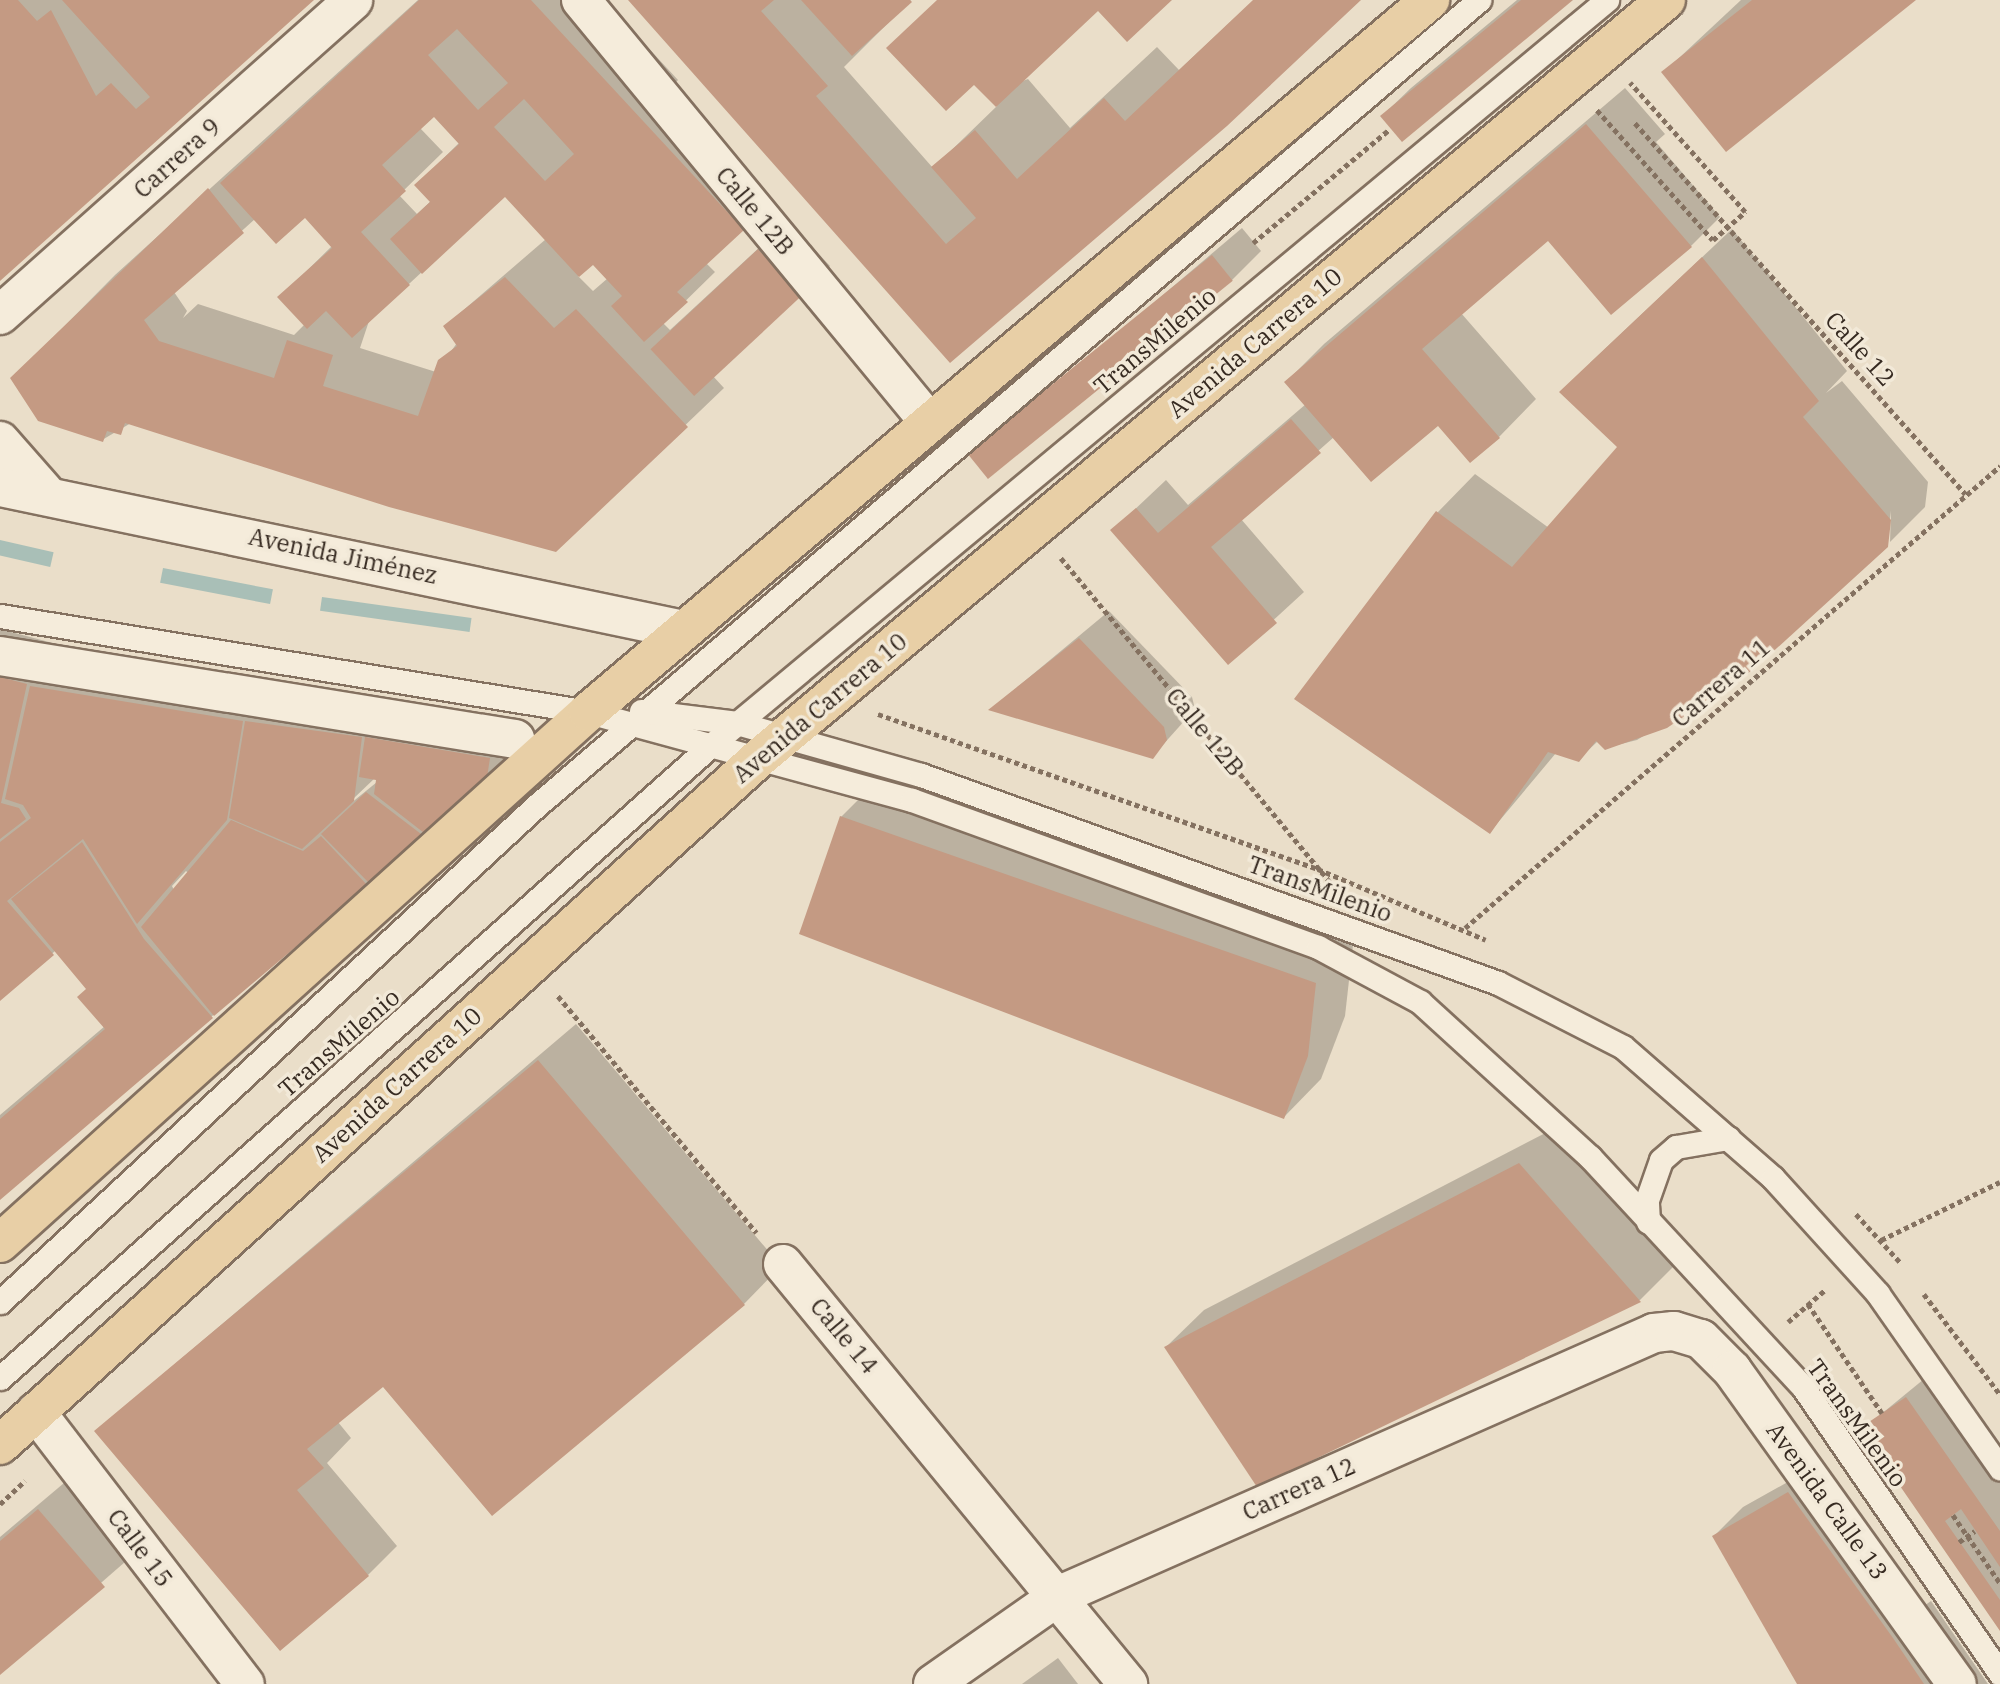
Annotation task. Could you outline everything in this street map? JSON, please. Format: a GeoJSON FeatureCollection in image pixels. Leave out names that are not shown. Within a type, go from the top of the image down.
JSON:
{"type":"FeatureCollection","features":[{"type":"Feature","properties":{"kind":"main road"},"geometry":{"type":"LineString","coordinates":[[0,1243],[588,712],[1430,0]]}},
{"type":"Feature","properties":{"kind":"main road","name":"Avenida Carrera 10"},"geometry":{"type":"LineString","coordinates":[[0,1445],[771,747],[1667,0]]}},
{"type":"Feature","properties":{"kind":"street","name":"Carrera 9"},"geometry":{"type":"LineString","coordinates":[[0,316],[353,0]]}},
{"type":"Feature","properties":{"kind":"street","name":"Calle 12B"},"geometry":{"type":"LineString","coordinates":[[581,0],[930,423]]}},
{"type":"Feature","properties":{"kind":"street"},"geometry":{"type":"LineString","coordinates":[[0,441],[44,491]]}},
{"type":"Feature","properties":{"kind":"street","name":"Avenida Jiménez"},"geometry":{"type":"LineString","coordinates":[[0,486],[44,491],[684,630]]}},
{"type":"Feature","properties":{"kind":"street"},"geometry":{"type":"LineString","coordinates":[[0,656],[515,738]]}},
{"type":"Feature","properties":{"kind":"street","name":"Calle 14"},"geometry":{"type":"LineString","coordinates":[[783,1264],[1060,1595],[1128,1684]]}},
{"type":"Feature","properties":{"kind":"street","name":"Carrera 12"},"geometry":{"type":"LineString","coordinates":[[933,1684],[1060,1595],[1654,1333],[1684,1332]]}},
{"type":"Feature","properties":{"kind":"street","name":"Avenida Calle 13"},"geometry":{"type":"LineString","coordinates":[[1684,1332],[1701,1339],[1732,1370],[1957,1684]]}},
{"type":"Feature","properties":{"kind":"street","name":"Calle 15"},"geometry":{"type":"LineString","coordinates":[[36,1412],[245,1684]]}},
{"type":"Feature","properties":{"kind":"lane","name":"TransMilenio"},"geometry":{"type":"LineString","coordinates":[[0,1302],[639,718],[1479,0]]}},
{"type":"Feature","properties":{"kind":"lane","name":"TransMilenio"},"geometry":{"type":"LineString","coordinates":[[0,1378],[710,746],[1607,0]]}},
{"type":"Feature","properties":{"kind":"lane","name":"TransMilenio"},"geometry":{"type":"LineString","coordinates":[[0,616],[588,712],[639,718],[737,723],[771,747],[1318,947],[1420,1002],[1492,1062],[1804,1387],[2000,1674]]}},
{"type":"Feature","properties":{"kind":"lane","name":"TransMilenio"},"geometry":{"type":"LineString","coordinates":[[639,718],[710,746],[771,747],[921,775],[1498,982],[1623,1048],[1728,1138],[1878,1294],[2000,1468]]}},
{"type":"Feature","properties":{"kind":"lane"},"geometry":{"type":"LineString","coordinates":[[1648,1222],[1647,1200],[1661,1160],[1676,1147],[1728,1138]]}},
{"type":"Feature","properties":{"kind":"path"},"geometry":{"type":"LineString","coordinates":[[1570,80],[1713,240],[1745,212],[1603,53]]}},
{"type":"Feature","properties":{"kind":"path","name":"Calle 12"},"geometry":{"type":"LineString","coordinates":[[1635,123],[1966,494]]}},
{"type":"Feature","properties":{"kind":"path"},"geometry":{"type":"LineString","coordinates":[[1243,251],[1390,130]]}},
{"type":"Feature","properties":{"kind":"path","name":"Carrera 11"},"geometry":{"type":"LineString","coordinates":[[1465,928],[2000,466]]}},
{"type":"Feature","properties":{"kind":"path","name":"Calle 12B"},"geometry":{"type":"LineString","coordinates":[[1036,527],[1376,937]]}},
{"type":"Feature","properties":{"kind":"path"},"geometry":{"type":"LineString","coordinates":[[555,992],[783,1264]]}},
{"type":"Feature","properties":{"kind":"path"},"geometry":{"type":"LineString","coordinates":[[1882,1240],[2000,1182]]}},
{"type":"Feature","properties":{"kind":"path"},"geometry":{"type":"LineString","coordinates":[[1778,1330],[1825,1290]]}},
{"type":"Feature","properties":{"kind":"path"},"geometry":{"type":"LineString","coordinates":[[1808,1304],[1882,1413]]}},
{"type":"Feature","properties":{"kind":"path"},"geometry":{"type":"LineString","coordinates":[[1953,1516],[2000,1583]]}},
{"type":"Feature","properties":{"kind":"path"},"geometry":{"type":"LineString","coordinates":[[1959,1542],[1975,1531]]}},
{"type":"Feature","properties":{"kind":"water"},"geometry":{"type":"Polygon","coordinates":[[[0,540],[54,552],[50,567],[0,555],[0,540]]]}},
{"type":"Feature","properties":{"kind":"water"},"geometry":{"type":"Polygon","coordinates":[[[163,568],[273,589],[270,604],[160,583],[163,568]]]}},
{"type":"Feature","properties":{"kind":"water"},"geometry":{"type":"Polygon","coordinates":[[[322,597],[472,618],[470,632],[320,611],[322,597]]]}},
{"type":"Feature","properties":{"kind":"building"},"geometry":{"type":"Polygon","coordinates":[[[0,0],[18,0],[37,21],[51,10],[96,96],[111,83],[136,109],[150,97],[62,0],[314,0],[0,281],[0,0]]]}},
{"type":"Feature","properties":{"kind":"building"},"geometry":{"type":"Polygon","coordinates":[[[419,0],[531,0],[744,230],[677,292],[688,302],[644,342],[611,306],[622,296],[593,265],[579,277],[505,197],[422,274],[390,239],[430,202],[414,185],[459,144],[434,117],[382,165],[406,191],[361,232],[410,285],[352,338],[326,311],[307,329],[277,297],[332,248],[305,218],[276,244],[220,183],[419,0]],[[457,29],[428,55],[478,110],[508,83],[457,29]],[[524,99],[494,127],[545,181],[574,154],[524,99]]]}},
{"type":"Feature","properties":{"kind":"building"},"geometry":{"type":"Polygon","coordinates":[[[628,0],[774,0],[761,11],[828,86],[816,96],[946,244],[976,218],[931,167],[975,130],[1017,179],[1104,98],[1125,121],[1253,0],[1361,0],[1227,126],[950,363],[628,0]]]}},
{"type":"Feature","properties":{"kind":"building"},"geometry":{"type":"Polygon","coordinates":[[[801,0],[910,0],[912,2],[852,56],[801,0]]]}},
{"type":"Feature","properties":{"kind":"building"},"geometry":{"type":"Polygon","coordinates":[[[937,0],[1172,0],[1127,42],[1098,11],[996,107],[974,85],[946,111],[886,48],[937,0]]]}},
{"type":"Feature","properties":{"kind":"building"},"geometry":{"type":"Polygon","coordinates":[[[1521,0],[1573,0],[1402,142],[1380,116],[1521,0]]]}},
{"type":"Feature","properties":{"kind":"building"},"geometry":{"type":"Polygon","coordinates":[[[1752,0],[1916,0],[1726,152],[1661,72],[1752,0]]]}},
{"type":"Feature","properties":{"kind":"building"},"geometry":{"type":"Polygon","coordinates":[[[1586,124],[1692,247],[1611,315],[1548,241],[1422,349],[1500,438],[1470,463],[1438,426],[1371,482],[1284,382],[1586,124]]]}},
{"type":"Feature","properties":{"kind":"building"},"geometry":{"type":"Polygon","coordinates":[[[208,188],[244,233],[144,320],[159,341],[274,378],[287,340],[333,355],[323,386],[418,416],[438,360],[457,346],[443,326],[505,277],[554,328],[576,309],[688,427],[556,552],[389,507],[125,423],[121,435],[107,431],[103,442],[38,421],[10,378],[208,188]]]}},
{"type":"Feature","properties":{"kind":"building"},"geometry":{"type":"Polygon","coordinates":[[[758,249],[802,296],[694,396],[650,349],[758,249]]]}},
{"type":"Feature","properties":{"kind":"building"},"geometry":{"type":"Polygon","coordinates":[[[1212,255],[1233,281],[988,479],[967,453],[1212,255]]]}},
{"type":"Feature","properties":{"kind":"building"},"geometry":{"type":"Polygon","coordinates":[[[1702,257],[1819,401],[1803,417],[1891,520],[1888,547],[1754,669],[1667,728],[1605,750],[1596,741],[1579,762],[1548,752],[1490,834],[1294,699],[1436,511],[1512,567],[1617,447],[1559,392],[1702,257]]]}},
{"type":"Feature","properties":{"kind":"building"},"geometry":{"type":"Polygon","coordinates":[[[1291,419],[1321,453],[1211,547],[1277,623],[1228,665],[1110,530],[1136,508],[1158,533],[1291,419]]]}},
{"type":"Feature","properties":{"kind":"building"},"geometry":{"type":"Polygon","coordinates":[[[1079,638],[1164,727],[1167,740],[1153,759],[988,710],[1079,638]]]}},
{"type":"Feature","properties":{"kind":"building"},"geometry":{"type":"Polygon","coordinates":[[[0,677],[27,684],[1,803],[19,808],[26,819],[0,839],[0,677]]]}},
{"type":"Feature","properties":{"kind":"building"},"geometry":{"type":"Polygon","coordinates":[[[30,686],[243,721],[227,820],[137,924],[83,839],[7,901],[54,955],[0,1001],[0,842],[31,818],[23,805],[5,799],[30,686]]]}},
{"type":"Feature","properties":{"kind":"building"},"geometry":{"type":"Polygon","coordinates":[[[245,721],[362,737],[354,801],[302,849],[229,818],[245,721]]]}},
{"type":"Feature","properties":{"kind":"building"},"geometry":{"type":"Polygon","coordinates":[[[365,737],[490,758],[486,784],[428,836],[374,794],[376,780],[359,777],[365,737]]]}},
{"type":"Feature","properties":{"kind":"building"},"geometry":{"type":"Polygon","coordinates":[[[366,792],[425,837],[371,885],[321,834],[366,792]]]}},
{"type":"Feature","properties":{"kind":"building"},"geometry":{"type":"Polygon","coordinates":[[[840,816],[1316,983],[1308,1056],[1284,1119],[799,934],[840,816]]]}},
{"type":"Feature","properties":{"kind":"building"},"geometry":{"type":"Polygon","coordinates":[[[231,820],[303,851],[321,836],[368,886],[214,1016],[141,927],[231,820]]]}},
{"type":"Feature","properties":{"kind":"building"},"geometry":{"type":"Polygon","coordinates":[[[82,842],[144,939],[213,1018],[0,1200],[0,1119],[105,1029],[77,997],[86,989],[11,899],[82,842]]]}},
{"type":"Feature","properties":{"kind":"building"},"geometry":{"type":"Polygon","coordinates":[[[538,1060],[745,1305],[492,1516],[383,1387],[307,1449],[324,1468],[297,1490],[369,1576],[280,1651],[94,1431],[538,1060]]]}},
{"type":"Feature","properties":{"kind":"building"},"geometry":{"type":"Polygon","coordinates":[[[1519,1163],[1641,1302],[1257,1487],[1164,1347],[1519,1163]]]}},
{"type":"Feature","properties":{"kind":"building"},"geometry":{"type":"Polygon","coordinates":[[[1906,1397],[2000,1531],[2000,1567],[1961,1509],[1945,1521],[2000,1600],[2000,1631],[1860,1428],[1906,1397]]]}},
{"type":"Feature","properties":{"kind":"building"},"geometry":{"type":"Polygon","coordinates":[[[1788,1492],[1924,1684],[1797,1684],[1712,1536],[1788,1492]]]}},
{"type":"Feature","properties":{"kind":"building"},"geometry":{"type":"Polygon","coordinates":[[[38,1509],[105,1587],[0,1675],[0,1541],[38,1509]]]}}]}
